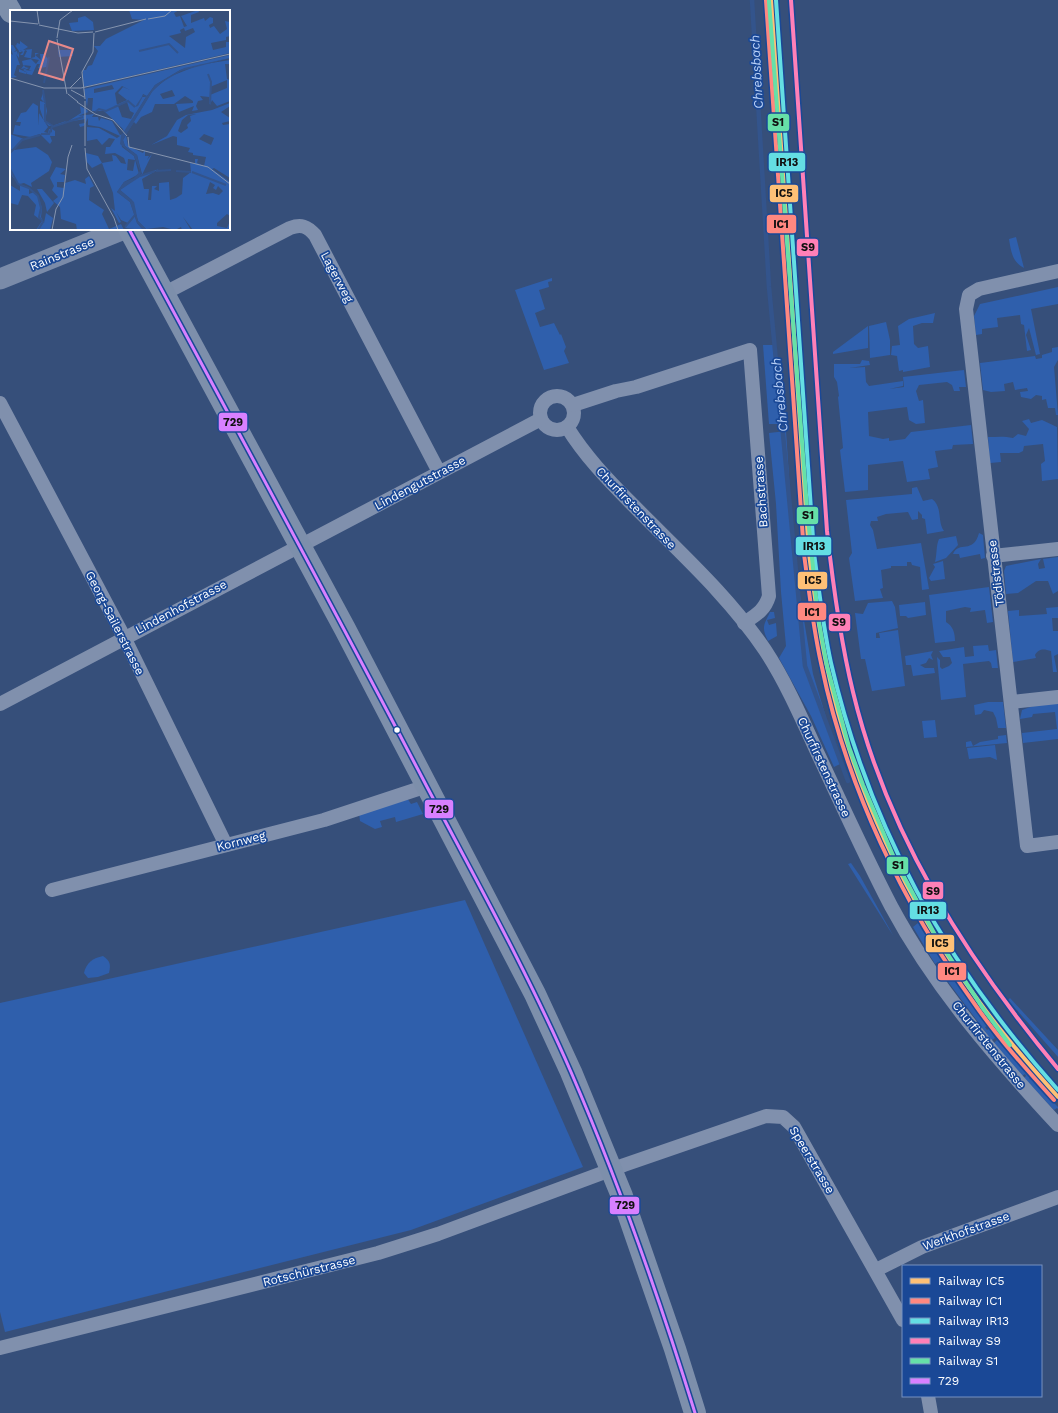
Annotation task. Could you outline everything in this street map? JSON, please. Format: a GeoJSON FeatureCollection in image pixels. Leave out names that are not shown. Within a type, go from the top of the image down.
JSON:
{"type":"FeatureCollection","features":[{"type":"Feature","properties":{"kind":"main road"},"geometry":{"type":"LineString","coordinates":[[4,0],[10,10]]}},
{"type":"Feature","properties":{"kind":"main road"},"geometry":{"type":"LineString","coordinates":[[130,230],[298,546],[345,630],[534,994],[571,1072],[612,1170],[675,1349],[695,1413]]}},
{"type":"Feature","properties":{"kind":"street","name":"Lagerweg"},"geometry":{"type":"LineString","coordinates":[[163,294],[290,228],[297,225],[310,229],[315,235],[439,472]]}},
{"type":"Feature","properties":{"kind":"street","name":"Rainstrasse"},"geometry":{"type":"LineString","coordinates":[[0,279],[122,230]]}},
{"type":"Feature","properties":{"kind":"street","name":"Tödistrasse"},"geometry":{"type":"LineString","coordinates":[[1058,271],[985,286],[974,292],[967,300],[966,318],[1027,846],[1058,842]]}},
{"type":"Feature","properties":{"kind":"street","name":"Bachstrasse"},"geometry":{"type":"LineString","coordinates":[[573,405],[750,350],[768,596],[767,605],[744,623]]}},
{"type":"Feature","properties":{"kind":"street"},"geometry":{"type":"LineString","coordinates":[[561,396],[566,398],[573,405],[575,415],[571,424],[567,427],[557,430],[552,429],[547,427],[541,419],[541,409],[543,404],[551,397],[561,396]]}},
{"type":"Feature","properties":{"kind":"street","name":"Georg-Sailerstrasse"},"geometry":{"type":"LineString","coordinates":[[0,403],[124,637],[226,845]]}},
{"type":"Feature","properties":{"kind":"street","name":"Lindengutstrasse"},"geometry":{"type":"LineString","coordinates":[[298,546],[360,516],[439,472],[541,419]]}},
{"type":"Feature","properties":{"kind":"street","name":"Churfirstenstrasse"},"geometry":{"type":"LineString","coordinates":[[567,427],[594,464],[723,598],[765,651],[783,681],[860,844],[911,941],[929,970],[979,1038],[1058,1125]]}},
{"type":"Feature","properties":{"kind":"street","name":"Lindenhofstrasse"},"geometry":{"type":"LineString","coordinates":[[0,704],[298,546]]}},
{"type":"Feature","properties":{"kind":"street"},"geometry":{"type":"LineString","coordinates":[[993,556],[1058,549]]}},
{"type":"Feature","properties":{"kind":"street"},"geometry":{"type":"LineString","coordinates":[[1011,702],[1058,697]]}},
{"type":"Feature","properties":{"kind":"street","name":"Kornweg"},"geometry":{"type":"LineString","coordinates":[[52,890],[324,820],[427,786]]}},
{"type":"Feature","properties":{"kind":"street","name":"Speerstrasse"},"geometry":{"type":"LineString","coordinates":[[612,1170],[766,1116],[783,1117],[794,1127],[902,1318]]}},
{"type":"Feature","properties":{"kind":"street","name":"Rotschürstrasse"},"geometry":{"type":"LineString","coordinates":[[0,1348],[378,1253],[438,1234],[612,1170]]}},
{"type":"Feature","properties":{"kind":"street","name":"Werkhofstrasse"},"geometry":{"type":"LineString","coordinates":[[876,1270],[922,1247],[1058,1197]]}},
{"type":"Feature","properties":{"kind":"street"},"geometry":{"type":"LineString","coordinates":[[928,1397],[931,1413]]}},
{"type":"Feature","properties":{"kind":"shaded area"},"geometry":{"type":"Polygon","coordinates":[[[1016,237],[1024,268],[1017,263],[1011,252],[1009,239],[1016,237]]]}},
{"type":"Feature","properties":{"kind":"shaded area"},"geometry":{"type":"Polygon","coordinates":[[[552,278],[552,281],[548,282],[549,287],[539,290],[545,309],[535,313],[540,327],[554,323],[560,335],[561,334],[566,347],[564,351],[569,363],[544,370],[515,290],[552,278]]]}},
{"type":"Feature","properties":{"kind":"shaded area"},"geometry":{"type":"Polygon","coordinates":[[[1058,287],[1058,304],[1031,309],[1040,354],[1036,355],[1029,328],[1026,335],[1031,350],[1027,351],[1024,325],[1021,324],[1020,315],[997,318],[998,327],[982,329],[982,334],[976,335],[974,316],[980,304],[1058,287]]]}},
{"type":"Feature","properties":{"kind":"shaded area"},"geometry":{"type":"Polygon","coordinates":[[[935,313],[933,323],[922,323],[913,326],[914,344],[918,348],[928,346],[930,367],[903,372],[903,370],[899,371],[897,356],[891,355],[892,346],[900,345],[898,326],[909,319],[935,313]]]}},
{"type":"Feature","properties":{"kind":"shaded area"},"geometry":{"type":"Polygon","coordinates":[[[886,322],[890,340],[890,355],[870,358],[869,326],[886,322]]]}},
{"type":"Feature","properties":{"kind":"shaded area"},"geometry":{"type":"Polygon","coordinates":[[[868,326],[868,348],[833,354],[833,352],[868,326]]]}},
{"type":"Feature","properties":{"kind":"shaded area"},"geometry":{"type":"Polygon","coordinates":[[[763,345],[775,345],[781,424],[769,424],[763,345]]]}},
{"type":"Feature","properties":{"kind":"shaded area"},"geometry":{"type":"Polygon","coordinates":[[[1058,347],[1058,360],[1054,367],[1058,415],[1056,415],[1055,408],[1048,408],[1046,399],[1042,400],[1042,396],[1036,395],[1031,399],[1021,397],[1020,392],[1028,391],[1027,388],[1015,390],[1013,382],[1004,384],[1005,391],[991,392],[983,390],[980,363],[1035,356],[1036,359],[1042,358],[1042,355],[1052,352],[1052,348],[1058,347]]]}},
{"type":"Feature","properties":{"kind":"shaded area"},"geometry":{"type":"Polygon","coordinates":[[[862,360],[869,361],[870,365],[849,368],[865,367],[866,382],[869,386],[903,381],[903,386],[889,389],[904,387],[903,377],[964,370],[966,387],[959,387],[960,391],[954,391],[952,385],[947,382],[919,385],[916,391],[919,401],[923,400],[925,423],[916,424],[909,420],[907,407],[868,412],[869,436],[883,439],[889,438],[889,441],[905,439],[911,432],[971,425],[973,444],[953,445],[952,449],[935,451],[938,467],[928,469],[930,479],[907,482],[903,461],[868,465],[868,490],[845,492],[840,450],[843,448],[839,396],[837,382],[834,377],[834,364],[860,364],[862,360]]]}},
{"type":"Feature","properties":{"kind":"shaded area"},"geometry":{"type":"Polygon","coordinates":[[[1029,419],[1031,423],[1042,420],[1057,427],[1058,479],[1042,481],[1041,464],[1045,461],[1043,444],[1024,446],[1023,451],[1019,453],[1000,453],[1001,462],[990,463],[988,437],[1013,438],[1018,434],[1026,436],[1029,429],[1022,421],[1029,419]]]}},
{"type":"Feature","properties":{"kind":"shaded area"},"geometry":{"type":"Polygon","coordinates":[[[786,431],[795,566],[813,674],[840,764],[834,767],[811,716],[779,658],[786,646],[776,504],[769,433],[786,431]]]}},
{"type":"Feature","properties":{"kind":"shaded area"},"geometry":{"type":"Polygon","coordinates":[[[917,487],[923,501],[932,499],[938,506],[944,531],[927,534],[925,519],[922,518],[922,515],[918,511],[918,519],[912,520],[908,512],[886,514],[877,517],[878,521],[871,521],[870,525],[873,530],[877,549],[921,543],[929,589],[922,590],[920,567],[912,565],[911,562],[907,562],[907,566],[891,566],[891,568],[881,570],[883,588],[880,589],[883,598],[855,601],[849,558],[852,553],[846,500],[912,494],[912,488],[917,487]]]}},
{"type":"Feature","properties":{"kind":"shaded area"},"geometry":{"type":"Polygon","coordinates":[[[979,533],[983,535],[985,558],[981,559],[980,554],[960,558],[959,554],[953,554],[959,548],[973,544],[979,533]]]}},
{"type":"Feature","properties":{"kind":"shaded area"},"geometry":{"type":"Polygon","coordinates":[[[956,536],[958,545],[946,558],[935,562],[939,539],[956,536]]]}},
{"type":"Feature","properties":{"kind":"shaded area"},"geometry":{"type":"Polygon","coordinates":[[[1058,557],[1058,591],[1053,594],[1048,581],[1036,581],[1018,593],[1006,594],[1004,571],[1006,566],[1041,559],[1038,564],[1039,569],[1045,568],[1043,559],[1058,557]]]}},
{"type":"Feature","properties":{"kind":"shaded area"},"geometry":{"type":"Polygon","coordinates":[[[943,561],[945,579],[931,581],[929,578],[935,567],[933,564],[943,561]]]}},
{"type":"Feature","properties":{"kind":"shaded area"},"geometry":{"type":"Polygon","coordinates":[[[989,587],[993,622],[987,623],[985,610],[970,612],[971,608],[965,607],[946,611],[946,622],[953,630],[955,641],[935,643],[929,595],[989,587]]]}},
{"type":"Feature","properties":{"kind":"shaded area"},"geometry":{"type":"Polygon","coordinates":[[[892,601],[895,607],[898,628],[876,633],[876,638],[880,638],[879,633],[898,630],[905,686],[872,691],[865,659],[861,659],[855,613],[863,614],[868,603],[892,601]]]}},
{"type":"Feature","properties":{"kind":"shaded area"},"geometry":{"type":"Polygon","coordinates":[[[925,602],[926,615],[908,618],[906,616],[900,616],[899,605],[925,602]]]}},
{"type":"Feature","properties":{"kind":"shaded area"},"geometry":{"type":"Polygon","coordinates":[[[1058,607],[1058,618],[1052,618],[1053,631],[1058,631],[1058,654],[1054,656],[1057,672],[1053,672],[1051,651],[1048,650],[1038,651],[1035,655],[1036,658],[1013,662],[1008,611],[1019,610],[1019,616],[1047,614],[1046,608],[1058,607]]]}},
{"type":"Feature","properties":{"kind":"shaded area"},"geometry":{"type":"Polygon","coordinates":[[[770,612],[774,612],[775,618],[767,620],[769,625],[776,623],[777,636],[768,641],[764,626],[770,612]]]}},
{"type":"Feature","properties":{"kind":"shaded area"},"geometry":{"type":"Polygon","coordinates":[[[988,645],[989,651],[996,650],[998,668],[992,668],[989,661],[963,664],[966,697],[941,700],[937,657],[940,660],[940,667],[942,669],[952,663],[950,657],[943,657],[939,651],[964,647],[965,657],[974,656],[973,646],[988,645]]]}},
{"type":"Feature","properties":{"kind":"shaded area"},"geometry":{"type":"Polygon","coordinates":[[[933,651],[931,655],[933,660],[929,658],[926,663],[920,665],[925,668],[934,668],[935,673],[913,676],[911,665],[906,665],[905,656],[933,651]]]}},
{"type":"Feature","properties":{"kind":"shaded area"},"geometry":{"type":"Polygon","coordinates":[[[988,702],[1003,702],[1006,728],[998,728],[993,712],[984,710],[981,714],[975,715],[974,705],[988,702]]]}},
{"type":"Feature","properties":{"kind":"shaded area"},"geometry":{"type":"Polygon","coordinates":[[[1058,703],[1058,739],[1023,743],[1022,733],[1057,729],[1055,712],[1033,714],[1032,717],[1020,719],[1022,710],[1033,706],[1058,703]]]}},
{"type":"Feature","properties":{"kind":"shaded area"},"geometry":{"type":"Polygon","coordinates":[[[935,720],[937,737],[924,738],[922,721],[935,720]]]}},
{"type":"Feature","properties":{"kind":"shaded area"},"geometry":{"type":"Polygon","coordinates":[[[1006,735],[1007,743],[966,747],[966,742],[971,741],[973,746],[980,742],[998,739],[998,736],[1006,735]]]}},
{"type":"Feature","properties":{"kind":"shaded area"},"geometry":{"type":"Polygon","coordinates":[[[995,745],[997,760],[990,757],[969,759],[967,748],[995,745]]]}},
{"type":"Feature","properties":{"kind":"shaded area"},"geometry":{"type":"Polygon","coordinates":[[[407,798],[411,804],[417,802],[423,814],[396,822],[395,817],[380,821],[382,827],[375,829],[360,821],[359,813],[407,798]]]}},
{"type":"Feature","properties":{"kind":"shaded area"},"geometry":{"type":"Polygon","coordinates":[[[851,863],[860,876],[894,937],[848,864],[851,863]]]}},
{"type":"Feature","properties":{"kind":"shaded area"},"geometry":{"type":"Polygon","coordinates":[[[465,900],[583,1167],[411,1230],[5,1332],[0,1312],[0,1003],[465,900]]]}},
{"type":"Feature","properties":{"kind":"shaded area"},"geometry":{"type":"Polygon","coordinates":[[[918,923],[949,973],[947,974],[951,976],[987,1026],[985,1027],[987,1030],[989,1029],[995,1038],[992,1040],[993,1042],[943,975],[938,967],[940,965],[938,962],[935,964],[913,927],[918,923]]]}},
{"type":"Feature","properties":{"kind":"shaded area"},"geometry":{"type":"Polygon","coordinates":[[[103,956],[109,963],[109,973],[98,977],[88,978],[84,973],[86,966],[96,958],[103,956]]]}},
{"type":"Feature","properties":{"kind":"shaded area"},"geometry":{"type":"Polygon","coordinates":[[[1010,998],[1058,1050],[1058,1057],[1008,1000],[1010,998]]]}},
{"type":"Feature","properties":{"kind":"shaded area"},"geometry":{"type":"Polygon","coordinates":[[[997,1040],[1030,1078],[1029,1079],[1032,1080],[1058,1107],[1058,1109],[1057,1108],[1054,1110],[1024,1078],[1026,1076],[1025,1074],[1022,1076],[994,1043],[997,1040]]]}},
{"type":"Feature","properties":{"kind":"waterway","name":"Chrebsbach"},"geometry":{"type":"LineString","coordinates":[[752,0],[769,287],[805,666],[848,781]]}},
{"type":"Feature","properties":{"kind":"rail line","name":"IC1"},"geometry":{"type":"LineString","coordinates":[[766,0],[804,554],[811,609],[821,663],[832,709],[862,799],[880,843],[901,886],[924,927],[949,967],[994,1030],[1054,1100]]}},
{"type":"Feature","properties":{"kind":"rail line","name":"IC5"},"geometry":{"type":"LineString","coordinates":[[771,0],[809,554],[816,608],[826,662],[837,708],[850,753],[866,797],[885,841],[929,925],[953,965],[980,1003],[1018,1051],[1058,1097]]}},
{"type":"Feature","properties":{"kind":"rail line","name":"IR13"},"geometry":{"type":"LineString","coordinates":[[776,0],[814,553],[823,622],[831,663],[847,723],[867,781],[890,837],[917,891],[947,943],[981,994],[1058,1090]]}},
{"type":"Feature","properties":{"kind":"rail line","name":"S9"},"geometry":{"type":"LineString","coordinates":[[791,0],[827,531],[837,612],[853,692],[868,744],[886,795],[934,892],[992,983],[1024,1027],[1058,1069]]}},
{"type":"Feature","properties":{"kind":"rail line","name":"S1"},"geometry":{"type":"LineString","coordinates":[[769,1],[807,508],[818,617],[827,666],[849,747],[863,785],[895,860],[934,933],[982,1007],[1010,1045]]}},
{"type":"Feature","properties":{"kind":"transit line","name":"729"},"geometry":{"type":"LineString","coordinates":[[130,230],[352,644],[501,926],[537,998],[589,1114],[622,1198],[653,1283],[695,1413]]}}]}
